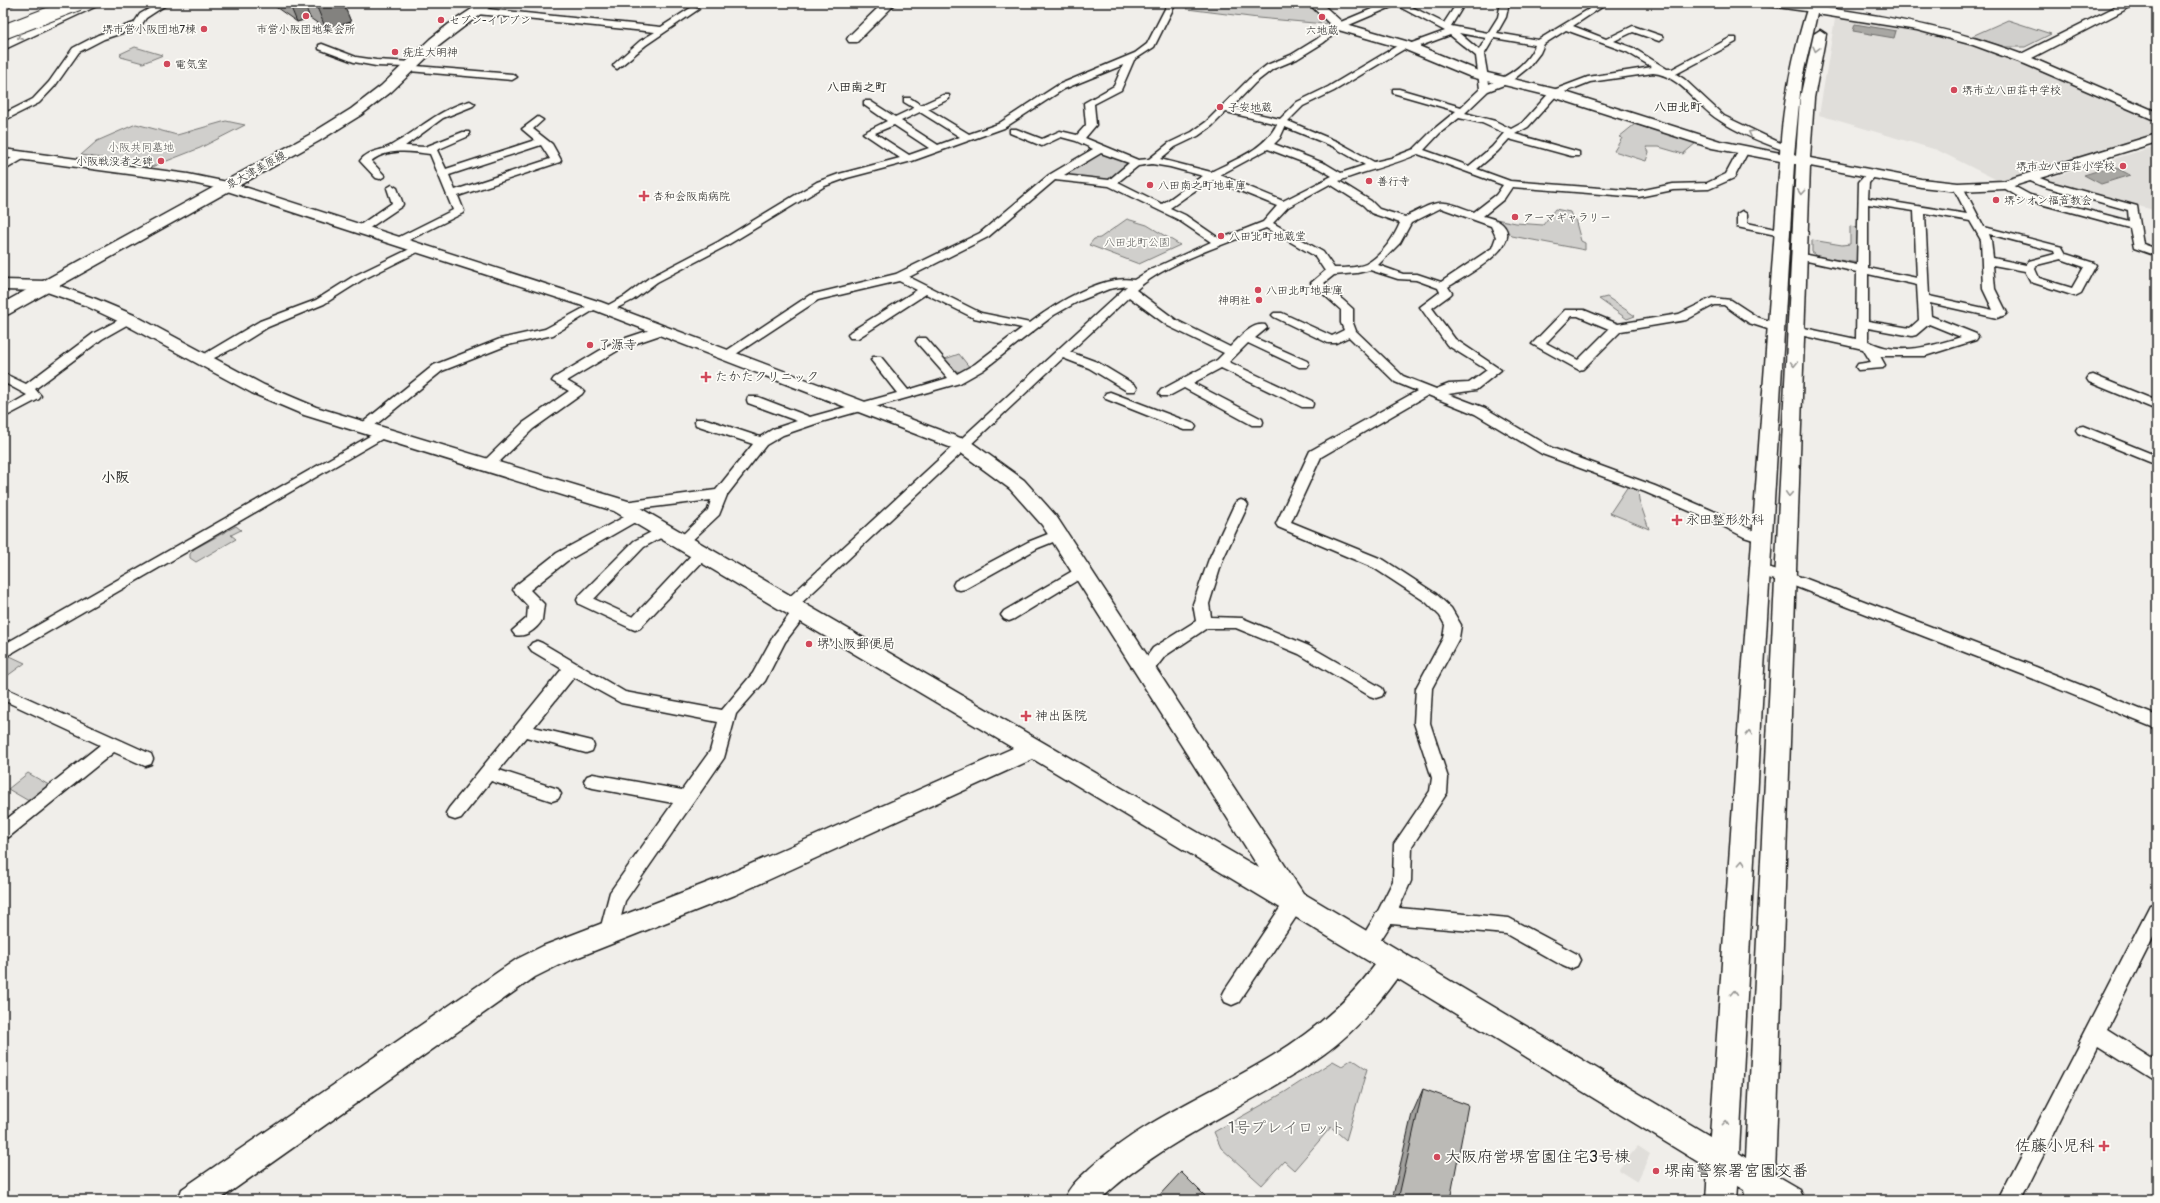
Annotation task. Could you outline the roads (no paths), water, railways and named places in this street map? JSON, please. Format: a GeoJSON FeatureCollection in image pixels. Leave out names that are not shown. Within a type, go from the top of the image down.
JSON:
{"type":"FeatureCollection","features":[{"type":"Feature","properties":{"kind":"main road"},"geometry":{"type":"LineString","coordinates":[[3,34],[60,3]]}},
{"type":"Feature","properties":{"kind":"main road"},"geometry":{"type":"LineString","coordinates":[[3,26],[63,3]]}},
{"type":"Feature","properties":{"kind":"main road"},"geometry":{"type":"LineString","coordinates":[[3,34],[79,3]]}},
{"type":"Feature","properties":{"kind":"main road"},"geometry":{"type":"LineString","coordinates":[[3,46],[93,3]]}},
{"type":"Feature","properties":{"kind":"main road","name":"泉大津美原線"},"geometry":{"type":"LineString","coordinates":[[3,310],[314,138],[356,112],[386,89],[435,42],[483,7]]}},
{"type":"Feature","properties":{"kind":"street"},"geometry":{"type":"LineString","coordinates":[[3,118],[36,101],[52,84],[76,50],[101,37],[137,25],[143,16],[165,3]]}},
{"type":"Feature","properties":{"kind":"street"},"geometry":{"type":"LineString","coordinates":[[854,39],[890,3]]}},
{"type":"Feature","properties":{"kind":"street"},"geometry":{"type":"LineString","coordinates":[[3,652],[372,431],[438,368],[504,342],[549,332],[601,307],[629,298],[652,280],[722,244],[821,184],[843,176],[937,149],[1001,126],[1061,87],[1084,79],[1130,59],[1151,45],[1172,3]]}},
{"type":"Feature","properties":{"kind":"street"},"geometry":{"type":"LineString","coordinates":[[1314,3],[1339,26],[1407,46],[1482,76],[1554,92],[1695,139],[1744,150],[1792,156],[1871,175],[1958,187],[2004,185],[2032,178],[2157,138]]}},
{"type":"Feature","properties":{"kind":"street"},"geometry":{"type":"LineString","coordinates":[[1153,160],[1172,145],[1195,134],[1209,124],[1252,81],[1270,67],[1294,57],[1320,41],[1339,26],[1379,8],[1397,3],[1449,29],[1480,55]]}},
{"type":"Feature","properties":{"kind":"street"},"geometry":{"type":"LineString","coordinates":[[1449,29],[1461,3]]}},
{"type":"Feature","properties":{"kind":"street"},"geometry":{"type":"LineString","coordinates":[[1485,90],[1480,55],[1502,17],[1505,3]]}},
{"type":"Feature","properties":{"kind":"street"},"geometry":{"type":"LineString","coordinates":[[608,934],[616,898],[718,753],[729,712],[759,677],[795,609],[1061,353],[1133,287],[1154,272],[1219,243],[1267,224],[1284,205],[1336,178],[1373,165],[1394,161],[1418,152],[1437,131],[1485,90],[1504,81],[1526,65],[1536,53],[1540,43],[1604,3]]}},
{"type":"Feature","properties":{"kind":"street"},"geometry":{"type":"LineString","coordinates":[[1762,3],[1821,7],[1928,29],[2022,58],[2157,117]]}},
{"type":"Feature","properties":{"kind":"street"},"geometry":{"type":"LineString","coordinates":[[2022,58],[2132,3]]}},
{"type":"Feature","properties":{"kind":"street"},"geometry":{"type":"LineString","coordinates":[[483,7],[664,30]]}},
{"type":"Feature","properties":{"kind":"street"},"geometry":{"type":"LineString","coordinates":[[1759,1192],[1786,577],[1786,329],[1781,233],[1792,156],[1807,98],[1821,7]]}},
{"type":"Feature","properties":{"kind":"street"},"geometry":{"type":"LineString","coordinates":[[618,66],[643,43],[695,9]]}},
{"type":"Feature","properties":{"kind":"street"},"geometry":{"type":"LineString","coordinates":[[1566,27],[1630,50],[1681,81],[1721,118],[1792,156]]}},
{"type":"Feature","properties":{"kind":"street"},"geometry":{"type":"LineString","coordinates":[[1164,207],[1188,192],[1191,188],[1266,145],[1275,138],[1284,123],[1284,120],[1300,104],[1331,89],[1407,46],[1449,29],[1540,43]]}},
{"type":"Feature","properties":{"kind":"street"},"geometry":{"type":"LineString","coordinates":[[1606,42],[1634,29],[1659,38]]}},
{"type":"Feature","properties":{"kind":"street"},"geometry":{"type":"LineString","coordinates":[[1471,169],[1495,149],[1509,134],[1525,125],[1554,92],[1588,80],[1653,70],[1673,72],[1733,40]]}},
{"type":"Feature","properties":{"kind":"street"},"geometry":{"type":"LineString","coordinates":[[322,47],[354,59],[376,63],[512,77]]}},
{"type":"Feature","properties":{"kind":"street"},"geometry":{"type":"LineString","coordinates":[[1079,139],[1091,125],[1089,103],[1118,88],[1130,59]]}},
{"type":"Feature","properties":{"kind":"street"},"geometry":{"type":"LineString","coordinates":[[1396,91],[1498,124],[1509,134],[1575,154]]}},
{"type":"Feature","properties":{"kind":"street"},"geometry":{"type":"LineString","coordinates":[[908,158],[868,133],[946,97]]}},
{"type":"Feature","properties":{"kind":"street"},"geometry":{"type":"LineString","coordinates":[[907,100],[968,138]]}},
{"type":"Feature","properties":{"kind":"street"},"geometry":{"type":"LineString","coordinates":[[866,103],[937,149]]}},
{"type":"Feature","properties":{"kind":"street"},"geometry":{"type":"LineString","coordinates":[[380,176],[365,161],[368,157],[395,148],[440,116],[470,104]]}},
{"type":"Feature","properties":{"kind":"street"},"geometry":{"type":"LineString","coordinates":[[1225,109],[1284,123],[1336,144],[1373,165]]}},
{"type":"Feature","properties":{"kind":"street"},"geometry":{"type":"LineString","coordinates":[[451,194],[556,160],[548,146],[527,129],[538,120]]}},
{"type":"Feature","properties":{"kind":"street"},"geometry":{"type":"LineString","coordinates":[[1013,131],[1042,143],[1060,134],[1079,139],[1100,149],[1137,163]]}},
{"type":"Feature","properties":{"kind":"street"},"geometry":{"type":"LineString","coordinates":[[425,151],[466,134]]}},
{"type":"Feature","properties":{"kind":"street"},"geometry":{"type":"LineString","coordinates":[[442,174],[543,141]]}},
{"type":"Feature","properties":{"kind":"street"},"geometry":{"type":"LineString","coordinates":[[1266,145],[1322,166],[1376,211],[1406,221],[1439,205],[1446,205],[1495,224],[1502,234],[1502,242],[1496,250],[1487,258],[1483,258],[1442,286]]}},
{"type":"Feature","properties":{"kind":"street"},"geometry":{"type":"LineString","coordinates":[[395,148],[434,152],[442,174],[459,211],[399,241]]}},
{"type":"Feature","properties":{"kind":"street"},"geometry":{"type":"LineString","coordinates":[[726,355],[814,297],[900,277],[984,234],[1053,177],[1100,149]]}},
{"type":"Feature","properties":{"kind":"street"},"geometry":{"type":"LineString","coordinates":[[1418,152],[1471,169],[1509,184],[1639,194],[1673,187],[1709,186],[1730,176],[1744,150]]}},
{"type":"Feature","properties":{"kind":"street"},"geometry":{"type":"LineString","coordinates":[[3,154],[188,178],[227,186],[601,307],[964,446],[985,459],[1021,487],[1048,516],[1081,571],[1295,902]]}},
{"type":"Feature","properties":{"kind":"street"},"geometry":{"type":"LineString","coordinates":[[3,168],[21,156]]}},
{"type":"Feature","properties":{"kind":"street"},"geometry":{"type":"LineString","coordinates":[[1721,1200],[1763,538],[1786,329],[1798,256],[1792,156]]}},
{"type":"Feature","properties":{"kind":"street"},"geometry":{"type":"LineString","coordinates":[[1111,183],[1137,163],[1153,160],[1185,166],[1284,205]]}},
{"type":"Feature","properties":{"kind":"street"},"geometry":{"type":"LineString","coordinates":[[1862,367],[1879,365],[1865,344],[1862,323],[1864,182],[1871,175]]}},
{"type":"Feature","properties":{"kind":"street"},"geometry":{"type":"LineString","coordinates":[[1053,177],[1111,183],[1164,207],[1219,243]]}},
{"type":"Feature","properties":{"kind":"street"},"geometry":{"type":"LineString","coordinates":[[2032,178],[2046,184],[2133,208],[2138,246],[2157,253]]}},
{"type":"Feature","properties":{"kind":"street"},"geometry":{"type":"LineString","coordinates":[[1476,216],[1500,197],[1509,184]]}},
{"type":"Feature","properties":{"kind":"street"},"geometry":{"type":"LineString","coordinates":[[2004,185],[2026,197],[2136,226]]}},
{"type":"Feature","properties":{"kind":"street"},"geometry":{"type":"LineString","coordinates":[[1925,298],[1997,314],[2001,313],[1989,289],[1986,240],[1973,218],[1958,187]]}},
{"type":"Feature","properties":{"kind":"street"},"geometry":{"type":"LineString","coordinates":[[361,229],[398,204],[392,188]]}},
{"type":"Feature","properties":{"kind":"street"},"geometry":{"type":"LineString","coordinates":[[1863,200],[1973,218]]}},
{"type":"Feature","properties":{"kind":"street"},"geometry":{"type":"LineString","coordinates":[[1862,323],[1912,332],[1926,321],[1919,209]]}},
{"type":"Feature","properties":{"kind":"street"},"geometry":{"type":"LineString","coordinates":[[1742,214],[1741,225],[1781,233]]}},
{"type":"Feature","properties":{"kind":"street"},"geometry":{"type":"LineString","coordinates":[[1406,221],[1402,234],[1388,251],[1370,266],[1357,270],[1331,272],[1316,283],[1347,309],[1347,323],[1351,332],[1399,379],[1480,411],[1548,451],[1650,489],[1720,519],[1749,534],[1763,538]]}},
{"type":"Feature","properties":{"kind":"street"},"geometry":{"type":"LineString","coordinates":[[1267,224],[1319,254],[1331,272]]}},
{"type":"Feature","properties":{"kind":"street"},"geometry":{"type":"LineString","coordinates":[[1980,230],[2058,249],[2062,256]]}},
{"type":"Feature","properties":{"kind":"street"},"geometry":{"type":"LineString","coordinates":[[202,359],[232,344],[264,324],[320,302],[358,278],[391,263],[418,248]]}},
{"type":"Feature","properties":{"kind":"street"},"geometry":{"type":"LineString","coordinates":[[1798,256],[1924,283]]}},
{"type":"Feature","properties":{"kind":"street"},"geometry":{"type":"LineString","coordinates":[[1987,260],[2029,270],[2035,280],[2075,292],[2090,265],[2062,256],[2033,263],[2029,270]]}},
{"type":"Feature","properties":{"kind":"street"},"geometry":{"type":"LineString","coordinates":[[1366,946],[1386,915],[1402,881],[1403,844],[1438,793],[1440,778],[1422,724],[1424,688],[1451,638],[1453,625],[1446,612],[1431,598],[1379,564],[1283,524],[1315,454],[1432,392],[1449,388],[1472,387],[1495,370],[1451,342],[1426,307],[1446,293],[1442,286],[1417,277],[1402,277],[1370,266]]}},
{"type":"Feature","properties":{"kind":"street"},"geometry":{"type":"LineString","coordinates":[[900,277],[978,316],[1033,327]]}},
{"type":"Feature","properties":{"kind":"street"},"geometry":{"type":"LineString","coordinates":[[682,542],[714,512],[720,494],[761,442],[778,432],[809,421],[956,380],[979,367],[1003,347],[1033,327],[1050,313],[1076,299],[1106,286],[1125,282],[1133,287],[1172,322],[1233,353]]}},
{"type":"Feature","properties":{"kind":"street"},"geometry":{"type":"LineString","coordinates":[[3,285],[20,284],[46,286],[128,320],[258,389],[310,411],[488,465],[629,511],[1295,902],[1724,1161],[1759,1192],[1788,1200]]}},
{"type":"Feature","properties":{"kind":"street"},"geometry":{"type":"LineString","coordinates":[[854,335],[925,290]]}},
{"type":"Feature","properties":{"kind":"street"},"geometry":{"type":"LineString","coordinates":[[1617,328],[1579,366],[1538,344],[1569,312],[1580,312],[1617,328],[1682,317],[1712,301],[1727,302],[1754,320],[1786,329],[1865,344],[1880,352],[1924,352],[1972,337],[1925,318]]}},
{"type":"Feature","properties":{"kind":"street"},"geometry":{"type":"LineString","coordinates":[[1278,315],[1332,340],[1351,332]]}},
{"type":"Feature","properties":{"kind":"street"},"geometry":{"type":"LineString","coordinates":[[27,389],[98,336],[128,320]]}},
{"type":"Feature","properties":{"kind":"street"},"geometry":{"type":"LineString","coordinates":[[1165,393],[1221,363],[1233,353],[1246,338],[1261,328]]}},
{"type":"Feature","properties":{"kind":"street"},"geometry":{"type":"LineString","coordinates":[[488,465],[528,426],[578,391],[558,381],[618,345],[662,330]]}},
{"type":"Feature","properties":{"kind":"street"},"geometry":{"type":"LineString","coordinates":[[1246,338],[1303,364]]}},
{"type":"Feature","properties":{"kind":"street"},"geometry":{"type":"LineString","coordinates":[[922,341],[956,380]]}},
{"type":"Feature","properties":{"kind":"street"},"geometry":{"type":"LineString","coordinates":[[1061,353],[1094,365],[1127,385],[1107,400],[1189,427]]}},
{"type":"Feature","properties":{"kind":"street"},"geometry":{"type":"LineString","coordinates":[[877,360],[905,395]]}},
{"type":"Feature","properties":{"kind":"street"},"geometry":{"type":"LineString","coordinates":[[1221,363],[1307,404]]}},
{"type":"Feature","properties":{"kind":"street"},"geometry":{"type":"LineString","coordinates":[[3,377],[27,389],[35,396],[3,414]]}},
{"type":"Feature","properties":{"kind":"street"},"geometry":{"type":"LineString","coordinates":[[2093,379],[2157,406]]}},
{"type":"Feature","properties":{"kind":"street"},"geometry":{"type":"LineString","coordinates":[[1184,383],[1257,422]]}},
{"type":"Feature","properties":{"kind":"street"},"geometry":{"type":"LineString","coordinates":[[753,400],[809,421]]}},
{"type":"Feature","properties":{"kind":"street"},"geometry":{"type":"LineString","coordinates":[[702,422],[761,442]]}},
{"type":"Feature","properties":{"kind":"street"},"geometry":{"type":"LineString","coordinates":[[2082,430],[2157,461]]}},
{"type":"Feature","properties":{"kind":"street"},"geometry":{"type":"LineString","coordinates":[[520,631],[534,620],[536,604],[520,590],[562,557],[629,511],[720,494]]}},
{"type":"Feature","properties":{"kind":"street"},"geometry":{"type":"LineString","coordinates":[[1204,623],[1200,604],[1216,559],[1241,505]]}},
{"type":"Feature","properties":{"kind":"street"},"geometry":{"type":"LineString","coordinates":[[663,531],[639,544],[584,600],[635,624],[702,554]]}},
{"type":"Feature","properties":{"kind":"street"},"geometry":{"type":"LineString","coordinates":[[960,585],[1033,545],[1058,534]]}},
{"type":"Feature","properties":{"kind":"street"},"geometry":{"type":"LineString","coordinates":[[1761,570],[1786,577],[2038,674],[2157,723]]}},
{"type":"Feature","properties":{"kind":"street"},"geometry":{"type":"LineString","coordinates":[[1009,615],[1081,571]]}},
{"type":"Feature","properties":{"kind":"street"},"geometry":{"type":"LineString","coordinates":[[1145,670],[1159,652],[1204,623],[1237,622],[1304,650],[1376,692]]}},
{"type":"Feature","properties":{"kind":"street"},"geometry":{"type":"LineString","coordinates":[[537,646],[621,697],[728,717]]}},
{"type":"Feature","properties":{"kind":"street"},"geometry":{"type":"LineString","coordinates":[[455,813],[572,668]]}},
{"type":"Feature","properties":{"kind":"street"},"geometry":{"type":"LineString","coordinates":[[3,692],[145,759]]}},
{"type":"Feature","properties":{"kind":"street"},"geometry":{"type":"LineString","coordinates":[[522,730],[586,746]]}},
{"type":"Feature","properties":{"kind":"street"},"geometry":{"type":"LineString","coordinates":[[3,832],[113,744]]}},
{"type":"Feature","properties":{"kind":"street"},"geometry":{"type":"LineString","coordinates":[[193,1200],[526,968],[552,954],[608,934],[726,887],[1033,749]]}},
{"type":"Feature","properties":{"kind":"street"},"geometry":{"type":"LineString","coordinates":[[487,773],[552,794]]}},
{"type":"Feature","properties":{"kind":"street"},"geometry":{"type":"LineString","coordinates":[[593,781],[686,798]]}},
{"type":"Feature","properties":{"kind":"street"},"geometry":{"type":"LineString","coordinates":[[1232,996],[1295,902]]}},
{"type":"Feature","properties":{"kind":"street"},"geometry":{"type":"LineString","coordinates":[[2008,1200],[2157,911]]}},
{"type":"Feature","properties":{"kind":"street"},"geometry":{"type":"LineString","coordinates":[[1386,915],[1510,926],[1570,960]]}},
{"type":"Feature","properties":{"kind":"street"},"geometry":{"type":"LineString","coordinates":[[1079,1200],[1106,1173],[1150,1140],[1287,1064],[1324,1039],[1334,1031],[1382,979],[1393,962]]}},
{"type":"Feature","properties":{"kind":"street"},"geometry":{"type":"LineString","coordinates":[[2094,1032],[2157,1073]]}},
{"type":"Feature","properties":{"kind":"waterway"},"geometry":{"type":"LineString","coordinates":[[3,5],[7,3]]}},
{"type":"Feature","properties":{"kind":"place","name":"市営小阪団地集会所"},"geometry":{"type":"Point","coordinates":[306,16]}},
{"type":"Feature","properties":{"kind":"place","name":"六地蔵"},"geometry":{"type":"Point","coordinates":[1322,17]}},
{"type":"Feature","properties":{"kind":"place","name":"セブン-イレブン"},"geometry":{"type":"Point","coordinates":[441,20]}},
{"type":"Feature","properties":{"kind":"place","name":"堺市営小阪団地7棟"},"geometry":{"type":"Point","coordinates":[204,29]}},
{"type":"Feature","properties":{"kind":"place","name":"疣庄大明神"},"geometry":{"type":"Point","coordinates":[395,52]}},
{"type":"Feature","properties":{"kind":"place","name":"電気室"},"geometry":{"type":"Point","coordinates":[167,64]}},
{"type":"Feature","properties":{"kind":"place","name":"堺市立八田荘中学校"},"geometry":{"type":"Point","coordinates":[1954,90]}},
{"type":"Feature","properties":{"kind":"place","name":"子安地蔵"},"geometry":{"type":"Point","coordinates":[1220,107]}},
{"type":"Feature","properties":{"kind":"place","name":"小阪戦没者之碑"},"geometry":{"type":"Point","coordinates":[161,161]}},
{"type":"Feature","properties":{"kind":"place","name":"堺市立八田荘小学校"},"geometry":{"type":"Point","coordinates":[2123,166]}},
{"type":"Feature","properties":{"kind":"place","name":"善行寺"},"geometry":{"type":"Point","coordinates":[1369,181]}},
{"type":"Feature","properties":{"kind":"place","name":"八田南之町地車庫"},"geometry":{"type":"Point","coordinates":[1150,185]}},
{"type":"Feature","properties":{"kind":"place","name":"杏和会阪南病院"},"geometry":{"type":"Point","coordinates":[644,196]}},
{"type":"Feature","properties":{"kind":"place","name":"堺シオン福音教会"},"geometry":{"type":"Point","coordinates":[1996,200]}},
{"type":"Feature","properties":{"kind":"place","name":"アーマギャラリー"},"geometry":{"type":"Point","coordinates":[1515,217]}},
{"type":"Feature","properties":{"kind":"place","name":"八田北町地蔵堂"},"geometry":{"type":"Point","coordinates":[1221,236]}},
{"type":"Feature","properties":{"kind":"place","name":"八田北町地車庫"},"geometry":{"type":"Point","coordinates":[1258,290]}},
{"type":"Feature","properties":{"kind":"place","name":"神明社"},"geometry":{"type":"Point","coordinates":[1259,300]}},
{"type":"Feature","properties":{"kind":"place","name":"了源寺"},"geometry":{"type":"Point","coordinates":[590,345]}},
{"type":"Feature","properties":{"kind":"place","name":"たかたクリニック"},"geometry":{"type":"Point","coordinates":[706,377]}},
{"type":"Feature","properties":{"kind":"place","name":"永田整形外科"},"geometry":{"type":"Point","coordinates":[1677,520]}},
{"type":"Feature","properties":{"kind":"place","name":"堺小阪郵便局"},"geometry":{"type":"Point","coordinates":[809,644]}},
{"type":"Feature","properties":{"kind":"place","name":"神出医院"},"geometry":{"type":"Point","coordinates":[1026,716]}},
{"type":"Feature","properties":{"kind":"place","name":"佐藤小児科"},"geometry":{"type":"Point","coordinates":[2104,1146]}},
{"type":"Feature","properties":{"kind":"place","name":"大阪府営堺宮園住宅3号棟"},"geometry":{"type":"Point","coordinates":[1437,1157]}},
{"type":"Feature","properties":{"kind":"place","name":"堺南警察署宮園交番"},"geometry":{"type":"Point","coordinates":[1656,1171]}},
{"type":"Feature","properties":{"kind":"district","name":"八田南之町"},"geometry":{"type":"Point","coordinates":[857,87]}},
{"type":"Feature","properties":{"kind":"district","name":"八田北町"},"geometry":{"type":"Point","coordinates":[1678,107]}},
{"type":"Feature","properties":{"kind":"district","name":"小阪"},"geometry":{"type":"Point","coordinates":[115,477]}},
{"type":"Feature","properties":{"kind":"park label","name":"小阪共同墓地"},"geometry":{"type":"Point","coordinates":[141,147]}},
{"type":"Feature","properties":{"kind":"park label","name":"八田北町公園"},"geometry":{"type":"Point","coordinates":[1137,242]}},
{"type":"Feature","properties":{"kind":"park label","name":"1号プレイロット"},"geometry":{"type":"Point","coordinates":[1287,1128]}}]}
